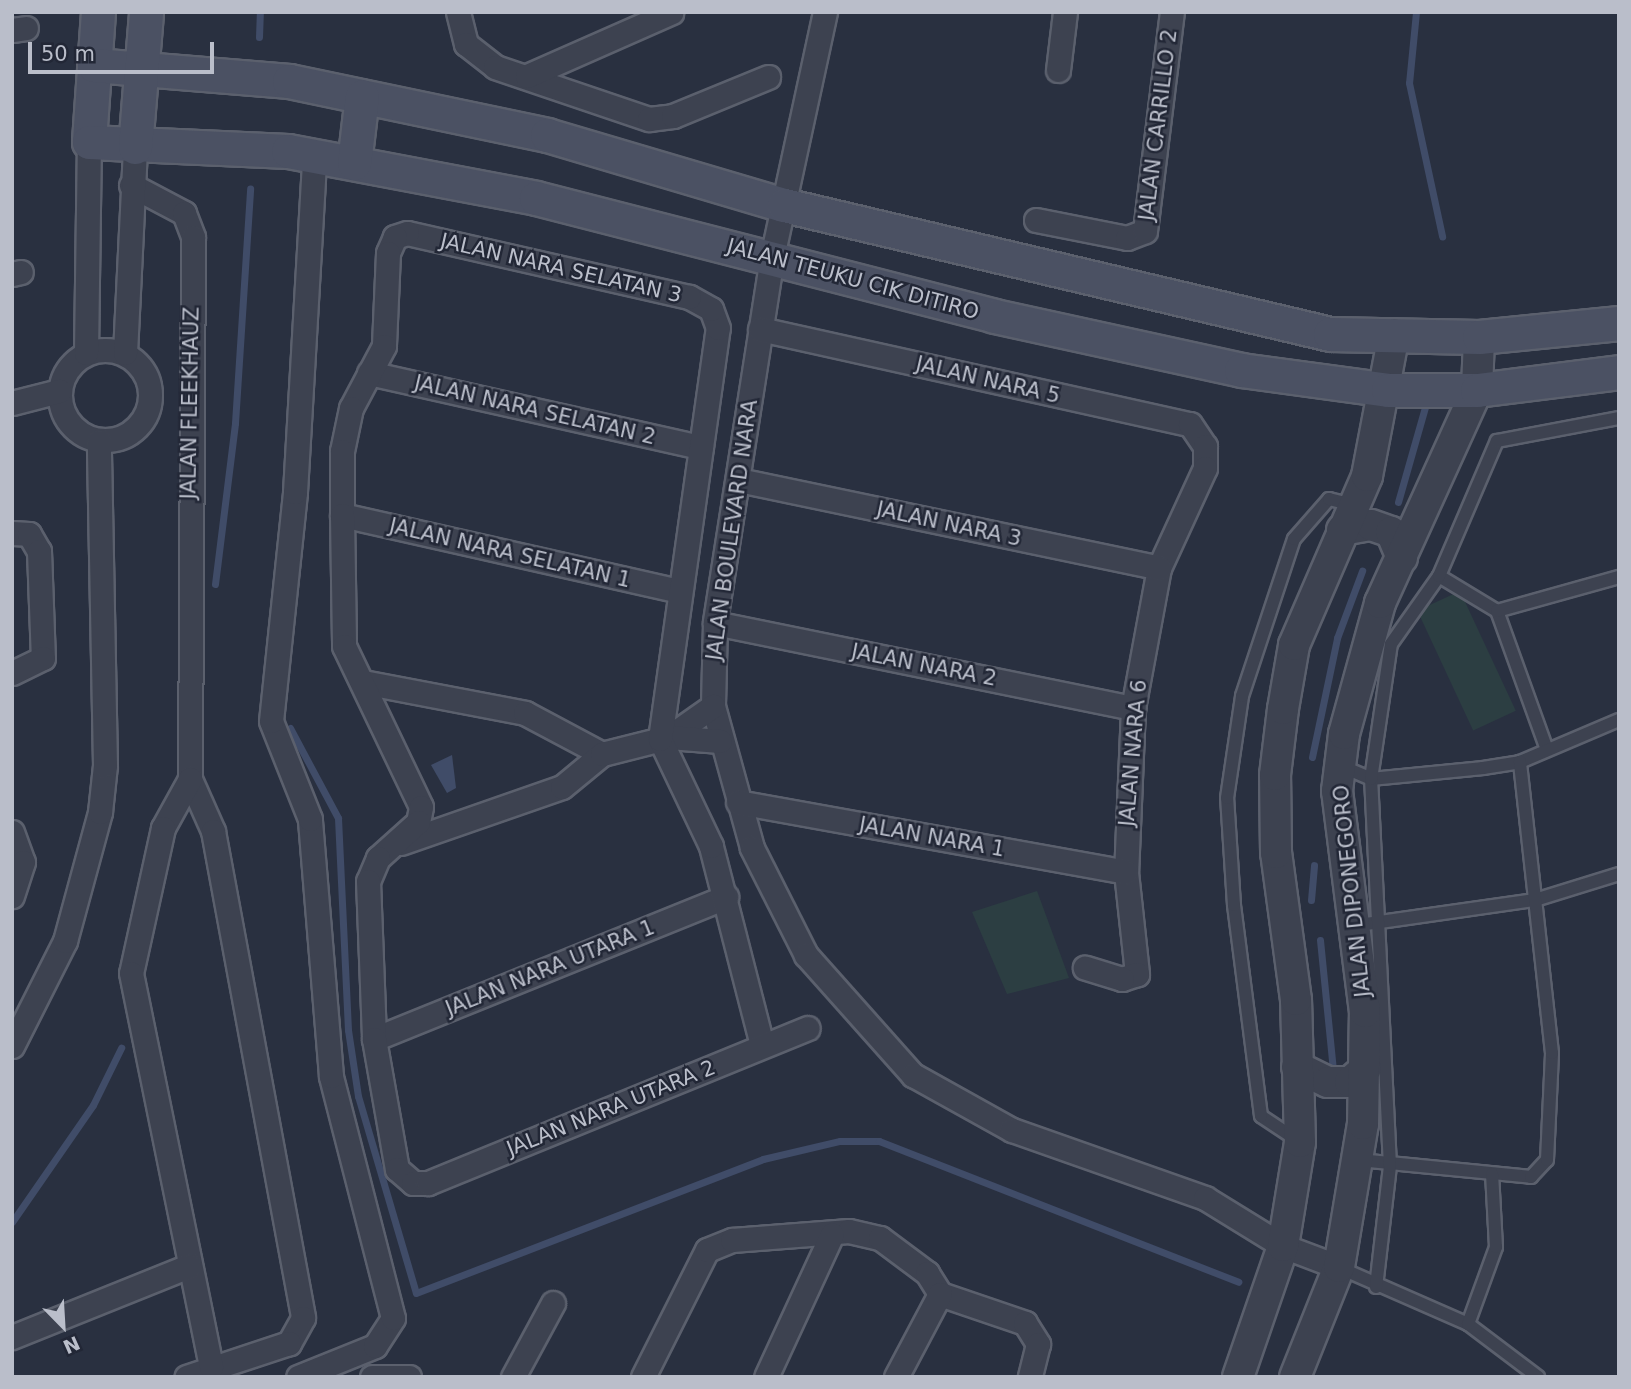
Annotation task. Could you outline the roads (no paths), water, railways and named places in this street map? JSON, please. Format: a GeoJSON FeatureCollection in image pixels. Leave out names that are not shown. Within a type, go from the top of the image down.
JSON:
{"type":"FeatureCollection","features":[{"type":"Feature","properties":{"kind":"main road"},"geometry":{"type":"LineString","coordinates":[[89,142],[98,12]]}},
{"type":"Feature","properties":{"kind":"main road"},"geometry":{"type":"LineString","coordinates":[[135,147],[146,12]]}},
{"type":"Feature","properties":{"kind":"main road"},"geometry":{"type":"LineString","coordinates":[[94,65],[141,72],[223,71],[362,96],[547,135],[784,205],[1244,319],[1329,334],[1479,337],[1619,323]]}},
{"type":"Feature","properties":{"kind":"main road"},"geometry":{"type":"LineString","coordinates":[[354,163],[362,96]]}},
{"type":"Feature","properties":{"kind":"main road","name":"JALAN TEUKU CIK DITIRO"},"geometry":{"type":"LineString","coordinates":[[89,142],[135,147],[288,151],[314,159],[354,163],[536,198],[1241,370],[1388,390],[1477,390],[1619,372]]}},
{"type":"Feature","properties":{"kind":"street"},"geometry":{"type":"LineString","coordinates":[[457,12],[466,44],[478,57],[649,119],[673,117],[768,77]]}},
{"type":"Feature","properties":{"kind":"street"},"geometry":{"type":"LineString","coordinates":[[527,76],[672,12]]}},
{"type":"Feature","properties":{"kind":"street","name":"JALAN BOULEVARD NARA"},"geometry":{"type":"LineString","coordinates":[[825,12],[772,257],[715,623],[713,706],[720,741],[752,848],[807,955],[913,1075],[1012,1130],[1205,1198],[1283,1246],[1339,1268]]}},
{"type":"Feature","properties":{"kind":"street"},"geometry":{"type":"LineString","coordinates":[[1058,70],[1065,12]]}},
{"type":"Feature","properties":{"kind":"street","name":"JALAN CARRILLO 2"},"geometry":{"type":"LineString","coordinates":[[1036,220],[1139,235],[1149,223],[1172,12]]}},
{"type":"Feature","properties":{"kind":"street"},"geometry":{"type":"LineString","coordinates":[[86,353],[89,142]]}},
{"type":"Feature","properties":{"kind":"street"},"geometry":{"type":"LineString","coordinates":[[125,353],[128,226],[135,147]]}},
{"type":"Feature","properties":{"kind":"street"},"geometry":{"type":"LineString","coordinates":[[298,1377],[375,1346],[393,1318],[331,1076],[310,819],[271,721],[295,492],[314,159]]}},
{"type":"Feature","properties":{"kind":"street","name":"JALAN FLEEKHAUZ"},"geometry":{"type":"LineString","coordinates":[[131,185],[184,213],[193,237],[187,655],[190,779]]}},
{"type":"Feature","properties":{"kind":"street"},"geometry":{"type":"LineString","coordinates":[[88,226],[128,226]]}},
{"type":"Feature","properties":{"kind":"street","name":"JALAN NARA SELATAN 3"},"geometry":{"type":"LineString","coordinates":[[369,373],[384,346],[388,253],[394,237],[407,233],[689,297],[712,309],[718,328],[701,447]]}},
{"type":"Feature","properties":{"kind":"street","name":"JALAN NARA 5"},"geometry":{"type":"LineString","coordinates":[[760,329],[1190,424],[1205,446]]}},
{"type":"Feature","properties":{"kind":"street"},"geometry":{"type":"LineString","coordinates":[[1238,1377],[1283,1246],[1300,1142],[1297,1067],[1275,775],[1294,645],[1348,517],[1388,390],[1394,335]]}},
{"type":"Feature","properties":{"kind":"street","name":"JALAN DIPONEGORO"},"geometry":{"type":"LineString","coordinates":[[1301,1374],[1339,1268],[1359,1160],[1366,1068],[1337,791],[1340,765],[1357,673],[1402,558],[1477,390],[1479,337]]}},
{"type":"Feature","properties":{"kind":"street"},"geometry":{"type":"LineString","coordinates":[[86,353],[125,353],[145,373],[150,401],[138,426],[99,441],[72,426],[60,398],[70,365],[86,353]]}},
{"type":"Feature","properties":{"kind":"street"},"geometry":{"type":"LineString","coordinates":[[369,373],[351,408],[342,451],[344,646],[421,807],[418,822],[398,844],[378,858],[368,881],[374,1038]]}},
{"type":"Feature","properties":{"kind":"street","name":"JALAN NARA SELATAN 2"},"geometry":{"type":"LineString","coordinates":[[369,373],[701,447]]}},
{"type":"Feature","properties":{"kind":"street"},"geometry":{"type":"LineString","coordinates":[[12,403],[60,398]]}},
{"type":"Feature","properties":{"kind":"street"},"geometry":{"type":"LineString","coordinates":[[12,1046],[65,941],[100,812],[105,765],[99,441]]}},
{"type":"Feature","properties":{"kind":"street","name":"JALAN NARA 6"},"geometry":{"type":"LineString","coordinates":[[1085,968],[1122,979],[1137,974],[1126,872],[1133,708],[1159,568],[1205,468],[1205,446]]}},
{"type":"Feature","properties":{"kind":"street"},"geometry":{"type":"LineString","coordinates":[[701,447],[679,592],[665,738],[711,846],[762,1045]]}},
{"type":"Feature","properties":{"kind":"street","name":"JALAN NARA 3"},"geometry":{"type":"LineString","coordinates":[[739,480],[1159,568]]}},
{"type":"Feature","properties":{"kind":"street","name":"JALAN NARA SELATAN 1"},"geometry":{"type":"LineString","coordinates":[[342,515],[679,592]]}},
{"type":"Feature","properties":{"kind":"street"},"geometry":{"type":"LineString","coordinates":[[1348,517],[1391,533],[1402,558]]}},
{"type":"Feature","properties":{"kind":"street"},"geometry":{"type":"LineString","coordinates":[[12,533],[29,534],[38,551],[43,659],[12,673]]}},
{"type":"Feature","properties":{"kind":"street","name":"JALAN NARA 2"},"geometry":{"type":"LineString","coordinates":[[715,623],[1133,708]]}},
{"type":"Feature","properties":{"kind":"street"},"geometry":{"type":"LineString","coordinates":[[363,682],[537,717],[602,754]]}},
{"type":"Feature","properties":{"kind":"street"},"geometry":{"type":"LineString","coordinates":[[665,738],[713,706]]}},
{"type":"Feature","properties":{"kind":"street"},"geometry":{"type":"LineString","coordinates":[[398,844],[562,788],[602,754],[665,738],[720,741]]}},
{"type":"Feature","properties":{"kind":"street"},"geometry":{"type":"LineString","coordinates":[[190,779],[163,828],[131,973],[211,1367]]}},
{"type":"Feature","properties":{"kind":"street"},"geometry":{"type":"LineString","coordinates":[[186,1377],[289,1343],[303,1318],[213,831],[190,779]]}},
{"type":"Feature","properties":{"kind":"street","name":"JALAN NARA 1"},"geometry":{"type":"LineString","coordinates":[[738,802],[1126,872]]}},
{"type":"Feature","properties":{"kind":"street"},"geometry":{"type":"LineString","coordinates":[[12,832],[23,862],[12,896]]}},
{"type":"Feature","properties":{"kind":"street","name":"JALAN NARA UTARA 1"},"geometry":{"type":"LineString","coordinates":[[374,1038],[726,897]]}},
{"type":"Feature","properties":{"kind":"street","name":"JALAN NARA UTARA 2"},"geometry":{"type":"LineString","coordinates":[[374,1038],[397,1169],[413,1183],[428,1183],[808,1028]]}},
{"type":"Feature","properties":{"kind":"street"},"geometry":{"type":"LineString","coordinates":[[1297,1067],[1339,1082],[1350,1082],[1366,1068]]}},
{"type":"Feature","properties":{"kind":"street"},"geometry":{"type":"LineString","coordinates":[[643,1377],[696,1265],[716,1244],[732,1240],[865,1231],[880,1237],[926,1273],[940,1294],[1026,1323],[1038,1344],[1030,1377]]}},
{"type":"Feature","properties":{"kind":"street"},"geometry":{"type":"LineString","coordinates":[[766,1377],[832,1234]]}},
{"type":"Feature","properties":{"kind":"street"},"geometry":{"type":"LineString","coordinates":[[12,1337],[189,1266]]}},
{"type":"Feature","properties":{"kind":"street"},"geometry":{"type":"LineString","coordinates":[[896,1377],[940,1294]]}},
{"type":"Feature","properties":{"kind":"street"},"geometry":{"type":"LineString","coordinates":[[513,1377],[553,1303]]}},
{"type":"Feature","properties":{"kind":"street"},"geometry":{"type":"LineString","coordinates":[[372,1377],[392,1372],[409,1377]]}},
{"type":"Feature","properties":{"kind":"lane"},"geometry":{"type":"LineString","coordinates":[[1376,1287],[1390,1166],[1382,927],[1371,779],[1391,644],[1439,576],[1497,441],[1619,418]]}},
{"type":"Feature","properties":{"kind":"lane"},"geometry":{"type":"LineString","coordinates":[[1300,1142],[1261,1116],[1234,905],[1227,798],[1242,696],[1294,539],[1329,499],[1348,517]]}},
{"type":"Feature","properties":{"kind":"lane"},"geometry":{"type":"LineString","coordinates":[[1439,576],[1497,611],[1546,747]]}},
{"type":"Feature","properties":{"kind":"lane"},"geometry":{"type":"LineString","coordinates":[[1497,611],[1619,577]]}},
{"type":"Feature","properties":{"kind":"lane"},"geometry":{"type":"LineString","coordinates":[[1340,765],[1371,779],[1520,762],[1546,747],[1619,720]]}},
{"type":"Feature","properties":{"kind":"lane"},"geometry":{"type":"LineString","coordinates":[[1359,1160],[1390,1166],[1531,1177],[1547,1160],[1552,1053],[1520,762]]}},
{"type":"Feature","properties":{"kind":"lane"},"geometry":{"type":"LineString","coordinates":[[1351,926],[1382,927],[1535,900],[1619,874]]}},
{"type":"Feature","properties":{"kind":"lane"},"geometry":{"type":"LineString","coordinates":[[1468,1324],[1496,1247],[1492,1174]]}},
{"type":"Feature","properties":{"kind":"lane"},"geometry":{"type":"LineString","coordinates":[[1339,1268],[1376,1287],[1468,1324],[1538,1377]]}},
{"type":"Feature","properties":{"kind":"water"},"geometry":{"type":"Polygon","coordinates":[[[452,755],[456,788],[447,793],[431,765],[452,755]]]}},
{"type":"Feature","properties":{"kind":"waterway"},"geometry":{"type":"LineString","coordinates":[[259,37],[260,12]]}},
{"type":"Feature","properties":{"kind":"waterway"},"geometry":{"type":"LineString","coordinates":[[1416,12],[1409,83],[1442,236]]}},
{"type":"Feature","properties":{"kind":"waterway"},"geometry":{"type":"LineString","coordinates":[[215,584],[235,423],[250,188]]}},
{"type":"Feature","properties":{"kind":"waterway"},"geometry":{"type":"LineString","coordinates":[[1398,502],[1427,400]]}},
{"type":"Feature","properties":{"kind":"waterway"},"geometry":{"type":"LineString","coordinates":[[1312,757],[1337,638],[1362,571]]}},
{"type":"Feature","properties":{"kind":"waterway"},"geometry":{"type":"LineString","coordinates":[[290,728],[338,818],[348,1030],[358,1096],[416,1293],[763,1159],[840,1141],[879,1141],[1238,1282]]}},
{"type":"Feature","properties":{"kind":"waterway"},"geometry":{"type":"LineString","coordinates":[[1311,900],[1314,865]]}},
{"type":"Feature","properties":{"kind":"waterway"},"geometry":{"type":"LineString","coordinates":[[1320,940],[1333,1071]]}},
{"type":"Feature","properties":{"kind":"waterway"},"geometry":{"type":"LineString","coordinates":[[12,1222],[93,1105],[121,1048]]}}]}
